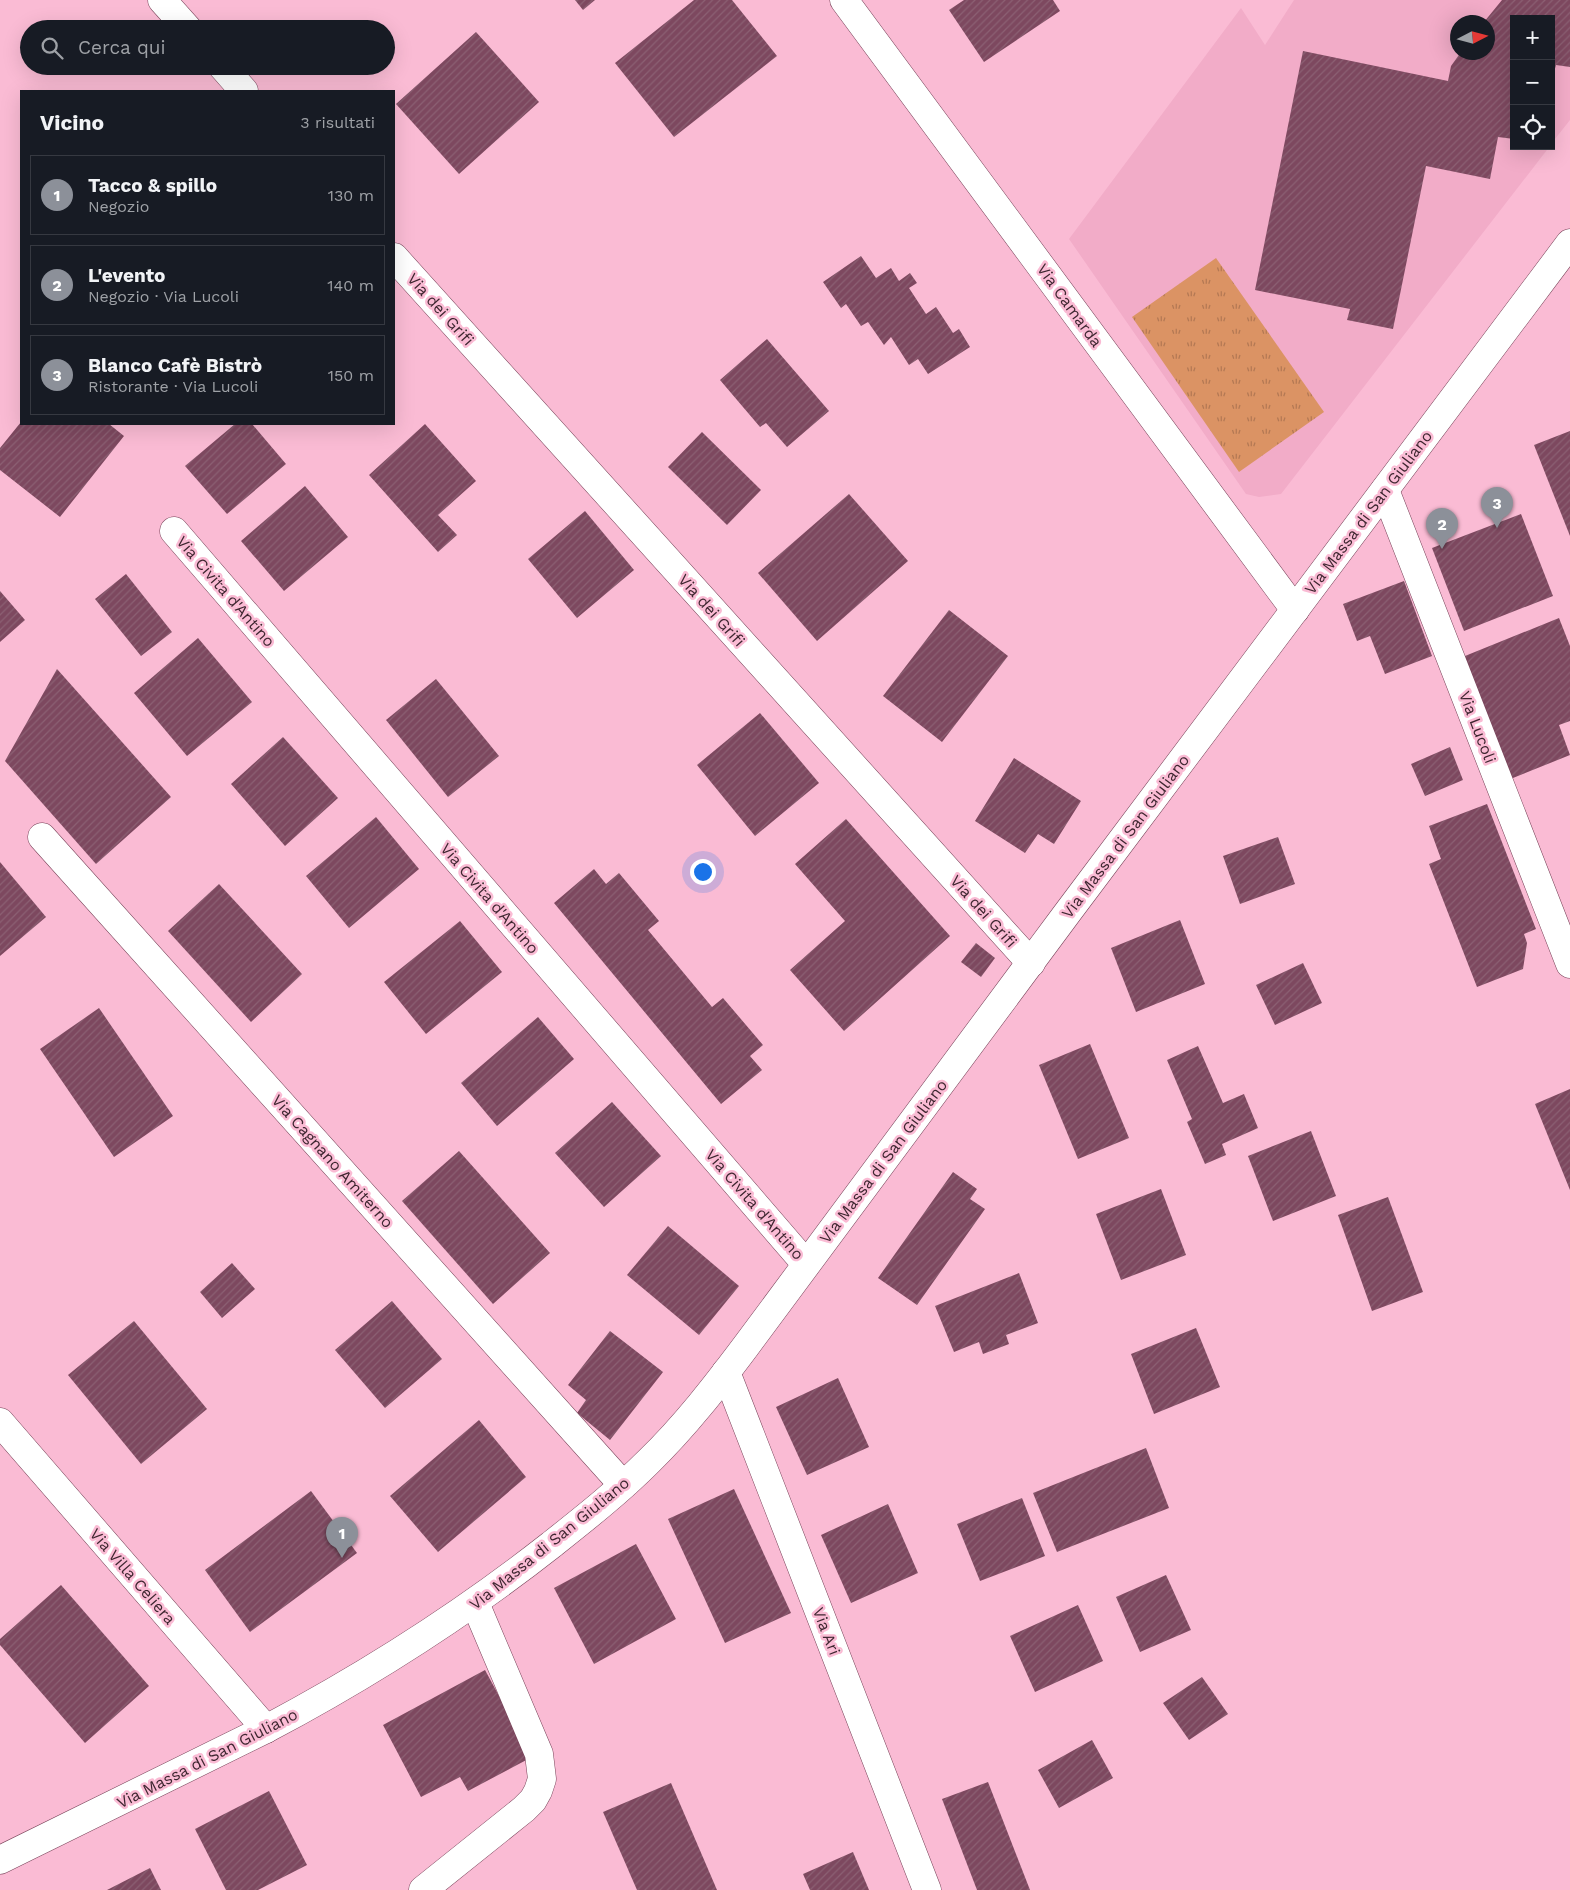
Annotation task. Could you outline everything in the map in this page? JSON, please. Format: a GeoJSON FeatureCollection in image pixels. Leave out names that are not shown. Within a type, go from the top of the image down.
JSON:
{"type":"FeatureCollection","features":[{"type":"Feature","properties":{"kind":"street"},"geometry":{"type":"LineString","coordinates":[[162,0],[180,20]]}},
{"type":"Feature","properties":{"kind":"street","name":"Via Camarda"},"geometry":{"type":"LineString","coordinates":[[844,0],[1295,610]]}},
{"type":"Feature","properties":{"kind":"street"},"geometry":{"type":"LineString","coordinates":[[230,75],[243,90]]}},
{"type":"Feature","properties":{"kind":"street","name":"Via Massa di San Giuliano"},"geometry":{"type":"LineString","coordinates":[[0,1860],[266,1729],[351,1681],[475,1603],[593,1512],[675,1434],[726,1372],[1570,243]]}},
{"type":"Feature","properties":{"kind":"street","name":"Via dei Grifi"},"geometry":{"type":"LineString","coordinates":[[395,258],[1031,963]]}},
{"type":"Feature","properties":{"kind":"street","name":"Via Lucoli"},"geometry":{"type":"LineString","coordinates":[[1385,490],[1570,964]]}},
{"type":"Feature","properties":{"kind":"street","name":"Via Civita d'Antino"},"geometry":{"type":"LineString","coordinates":[[174,531],[806,1264]]}},
{"type":"Feature","properties":{"kind":"street","name":"Via Cagnano Amiterno"},"geometry":{"type":"LineString","coordinates":[[42,837],[623,1485]]}},
{"type":"Feature","properties":{"kind":"street","name":"Via Ari"},"geometry":{"type":"LineString","coordinates":[[726,1372],[927,1890]]}},
{"type":"Feature","properties":{"kind":"street","name":"Via Villa Celiera"},"geometry":{"type":"LineString","coordinates":[[0,1422],[266,1729]]}},
{"type":"Feature","properties":{"kind":"street"},"geometry":{"type":"LineString","coordinates":[[423,1890],[524,1809],[538,1791],[542,1779],[539,1754],[475,1603]]}},
{"type":"Feature","properties":{"kind":"shaded area"},"geometry":{"type":"Polygon","coordinates":[[[1294,0],[1570,0],[1570,120],[1555,139],[1555,15],[1510,15],[1510,150],[1547,150],[1281,494],[1259,497],[1246,494],[1069,239],[1241,8],[1265,45],[1294,0]]]}},
{"type":"Feature","properties":{"kind":"green space"},"geometry":{"type":"Polygon","coordinates":[[[1216,258],[1324,412],[1239,472],[1132,317],[1216,258]]]}},
{"type":"Feature","properties":{"kind":"building"},"geometry":{"type":"Polygon","coordinates":[[[575,0],[595,0],[583,10],[575,0]]]}},
{"type":"Feature","properties":{"kind":"building"},"geometry":{"type":"Polygon","coordinates":[[[694,0],[732,0],[777,56],[674,137],[615,63],[694,0]]]}},
{"type":"Feature","properties":{"kind":"building"},"geometry":{"type":"Polygon","coordinates":[[[964,0],[1053,0],[1060,11],[984,62],[949,10],[964,0]]]}},
{"type":"Feature","properties":{"kind":"building"},"geometry":{"type":"Polygon","coordinates":[[[1502,0],[1570,0],[1570,67],[1556,65],[1555,69],[1555,15],[1510,15],[1510,138],[1498,137],[1490,179],[1426,166],[1393,329],[1347,320],[1350,309],[1255,290],[1303,51],[1448,81],[1451,66],[1455,60],[1495,60],[1495,15],[1490,15],[1502,0]]]}},
{"type":"Feature","properties":{"kind":"building"},"geometry":{"type":"Polygon","coordinates":[[[476,32],[539,102],[459,174],[396,104],[476,32]]]}},
{"type":"Feature","properties":{"kind":"building"},"geometry":{"type":"Polygon","coordinates":[[[861,256],[876,278],[891,268],[899,281],[910,273],[917,283],[909,288],[926,314],[936,307],[953,333],[959,329],[970,347],[928,374],[918,359],[909,365],[891,337],[884,345],[868,322],[861,326],[846,304],[841,308],[823,282],[861,256]]]}},
{"type":"Feature","properties":{"kind":"building"},"geometry":{"type":"Polygon","coordinates":[[[767,339],[829,411],[787,447],[766,423],[760,427],[720,380],[767,339]]]}},
{"type":"Feature","properties":{"kind":"building"},"geometry":{"type":"Polygon","coordinates":[[[20,423],[20,425],[110,425],[124,436],[60,517],[0,470],[0,448],[20,423]]]}},
{"type":"Feature","properties":{"kind":"building"},"geometry":{"type":"Polygon","coordinates":[[[425,424],[476,481],[438,515],[457,535],[438,552],[369,475],[425,424]]]}},
{"type":"Feature","properties":{"kind":"building"},"geometry":{"type":"Polygon","coordinates":[[[234,425],[253,425],[286,464],[227,514],[185,466],[234,425]]]}},
{"type":"Feature","properties":{"kind":"building"},"geometry":{"type":"Polygon","coordinates":[[[1570,431],[1570,536],[1534,445],[1570,431]]]}},
{"type":"Feature","properties":{"kind":"building"},"geometry":{"type":"Polygon","coordinates":[[[702,432],[761,490],[727,525],[668,467],[702,432]]]}},
{"type":"Feature","properties":{"kind":"building"},"geometry":{"type":"Polygon","coordinates":[[[305,486],[348,537],[284,591],[241,541],[305,486]]]}},
{"type":"Feature","properties":{"kind":"building"},"geometry":{"type":"Polygon","coordinates":[[[849,494],[908,561],[817,641],[758,573],[849,494]]]}},
{"type":"Feature","properties":{"kind":"building"},"geometry":{"type":"Polygon","coordinates":[[[585,511],[634,570],[577,618],[528,559],[585,511]]]}},
{"type":"Feature","properties":{"kind":"building"},"geometry":{"type":"Polygon","coordinates":[[[1521,514],[1553,596],[1464,631],[1432,548],[1521,514]]]}},
{"type":"Feature","properties":{"kind":"building"},"geometry":{"type":"Polygon","coordinates":[[[126,574],[172,632],[141,656],[95,599],[126,574]]]}},
{"type":"Feature","properties":{"kind":"building"},"geometry":{"type":"Polygon","coordinates":[[[1404,581],[1432,656],[1385,674],[1370,636],[1357,641],[1343,604],[1404,581]]]}},
{"type":"Feature","properties":{"kind":"building"},"geometry":{"type":"Polygon","coordinates":[[[0,591],[25,620],[0,642],[0,591]]]}},
{"type":"Feature","properties":{"kind":"building"},"geometry":{"type":"Polygon","coordinates":[[[949,610],[1008,656],[942,742],[883,696],[949,610]]]}},
{"type":"Feature","properties":{"kind":"building"},"geometry":{"type":"Polygon","coordinates":[[[1559,618],[1570,646],[1570,721],[1559,725],[1570,755],[1508,780],[1460,658],[1559,618]]]}},
{"type":"Feature","properties":{"kind":"building"},"geometry":{"type":"Polygon","coordinates":[[[198,638],[252,702],[187,756],[134,693],[198,638]]]}},
{"type":"Feature","properties":{"kind":"building"},"geometry":{"type":"Polygon","coordinates":[[[57,669],[171,797],[96,864],[5,761],[57,669]]]}},
{"type":"Feature","properties":{"kind":"building"},"geometry":{"type":"Polygon","coordinates":[[[436,679],[499,756],[448,797],[386,720],[436,679]]]}},
{"type":"Feature","properties":{"kind":"building"},"geometry":{"type":"Polygon","coordinates":[[[760,713],[819,783],[755,836],[697,765],[760,713]]]}},
{"type":"Feature","properties":{"kind":"building"},"geometry":{"type":"Polygon","coordinates":[[[283,737],[338,798],[285,846],[231,784],[283,737]]]}},
{"type":"Feature","properties":{"kind":"building"},"geometry":{"type":"Polygon","coordinates":[[[1450,747],[1463,780],[1425,796],[1411,764],[1450,747]]]}},
{"type":"Feature","properties":{"kind":"building"},"geometry":{"type":"Polygon","coordinates":[[[1014,758],[1081,801],[1054,844],[1038,834],[1025,853],[975,821],[1014,758]]]}},
{"type":"Feature","properties":{"kind":"building"},"geometry":{"type":"Polygon","coordinates":[[[1487,804],[1536,929],[1524,934],[1527,943],[1523,969],[1477,987],[1429,864],[1441,859],[1429,826],[1487,804]]]}},
{"type":"Feature","properties":{"kind":"building"},"geometry":{"type":"Polygon","coordinates":[[[376,817],[419,869],[349,928],[306,876],[376,817]]]}},
{"type":"Feature","properties":{"kind":"building"},"geometry":{"type":"Polygon","coordinates":[[[846,819],[950,936],[844,1031],[790,970],[845,921],[795,864],[846,819]]]}},
{"type":"Feature","properties":{"kind":"building"},"geometry":{"type":"Polygon","coordinates":[[[1278,837],[1295,884],[1240,904],[1223,856],[1278,837]]]}},
{"type":"Feature","properties":{"kind":"building"},"geometry":{"type":"Polygon","coordinates":[[[0,862],[46,917],[0,956],[0,862]]]}},
{"type":"Feature","properties":{"kind":"building"},"geometry":{"type":"Polygon","coordinates":[[[594,869],[606,884],[619,873],[659,921],[648,930],[712,1007],[723,998],[763,1045],[750,1056],[762,1070],[721,1104],[554,903],[594,869]]]}},
{"type":"Feature","properties":{"kind":"building"},"geometry":{"type":"Polygon","coordinates":[[[219,884],[302,974],[251,1022],[168,931],[219,884]]]}},
{"type":"Feature","properties":{"kind":"building"},"geometry":{"type":"Polygon","coordinates":[[[1180,920],[1205,984],[1136,1012],[1111,948],[1180,920]]]}},
{"type":"Feature","properties":{"kind":"building"},"geometry":{"type":"Polygon","coordinates":[[[460,921],[502,972],[426,1034],[384,982],[460,921]]]}},
{"type":"Feature","properties":{"kind":"building"},"geometry":{"type":"Polygon","coordinates":[[[976,943],[995,958],[981,977],[961,962],[976,943]]]}},
{"type":"Feature","properties":{"kind":"building"},"geometry":{"type":"Polygon","coordinates":[[[1303,963],[1322,1003],[1275,1025],[1256,985],[1303,963]]]}},
{"type":"Feature","properties":{"kind":"building"},"geometry":{"type":"Polygon","coordinates":[[[99,1008],[173,1116],[114,1157],[40,1049],[99,1008]]]}},
{"type":"Feature","properties":{"kind":"building"},"geometry":{"type":"Polygon","coordinates":[[[538,1017],[574,1059],[497,1126],[461,1083],[538,1017]]]}},
{"type":"Feature","properties":{"kind":"building"},"geometry":{"type":"Polygon","coordinates":[[[1090,1044],[1129,1138],[1078,1159],[1039,1065],[1090,1044]]]}},
{"type":"Feature","properties":{"kind":"building"},"geometry":{"type":"Polygon","coordinates":[[[1198,1046],[1223,1103],[1244,1094],[1258,1128],[1222,1144],[1226,1155],[1205,1164],[1187,1122],[1192,1119],[1167,1060],[1198,1046]]]}},
{"type":"Feature","properties":{"kind":"building"},"geometry":{"type":"Polygon","coordinates":[[[1570,1089],[1570,1190],[1535,1104],[1570,1089]]]}},
{"type":"Feature","properties":{"kind":"building"},"geometry":{"type":"Polygon","coordinates":[[[612,1102],[661,1156],[604,1207],[555,1153],[612,1102]]]}},
{"type":"Feature","properties":{"kind":"building"},"geometry":{"type":"Polygon","coordinates":[[[1311,1131],[1336,1196],[1273,1221],[1248,1156],[1311,1131]]]}},
{"type":"Feature","properties":{"kind":"building"},"geometry":{"type":"Polygon","coordinates":[[[459,1151],[550,1253],[493,1304],[402,1201],[459,1151]]]}},
{"type":"Feature","properties":{"kind":"building"},"geometry":{"type":"Polygon","coordinates":[[[953,1172],[977,1189],[970,1199],[985,1209],[917,1305],[878,1278],[953,1172]]]}},
{"type":"Feature","properties":{"kind":"building"},"geometry":{"type":"Polygon","coordinates":[[[1161,1189],[1186,1255],[1121,1280],[1096,1214],[1161,1189]]]}},
{"type":"Feature","properties":{"kind":"building"},"geometry":{"type":"Polygon","coordinates":[[[1388,1197],[1423,1292],[1372,1311],[1338,1215],[1388,1197]]]}},
{"type":"Feature","properties":{"kind":"building"},"geometry":{"type":"Polygon","coordinates":[[[668,1226],[739,1286],[699,1335],[627,1275],[668,1226]]]}},
{"type":"Feature","properties":{"kind":"building"},"geometry":{"type":"Polygon","coordinates":[[[232,1263],[255,1289],[222,1318],[200,1292],[232,1263]]]}},
{"type":"Feature","properties":{"kind":"building"},"geometry":{"type":"Polygon","coordinates":[[[1019,1273],[1038,1323],[1006,1335],[1009,1344],[983,1354],[979,1342],[954,1352],[935,1306],[1019,1273]]]}},
{"type":"Feature","properties":{"kind":"building"},"geometry":{"type":"Polygon","coordinates":[[[392,1301],[442,1359],[385,1408],[335,1350],[392,1301]]]}},
{"type":"Feature","properties":{"kind":"building"},"geometry":{"type":"Polygon","coordinates":[[[134,1321],[207,1409],[141,1464],[68,1375],[134,1321]]]}},
{"type":"Feature","properties":{"kind":"building"},"geometry":{"type":"Polygon","coordinates":[[[1196,1328],[1220,1387],[1154,1414],[1131,1354],[1196,1328]]]}},
{"type":"Feature","properties":{"kind":"building"},"geometry":{"type":"Polygon","coordinates":[[[610,1331],[663,1372],[610,1440],[577,1413],[586,1400],[568,1385],[610,1331]]]}},
{"type":"Feature","properties":{"kind":"building"},"geometry":{"type":"Polygon","coordinates":[[[838,1378],[869,1447],[807,1475],[776,1407],[838,1378]]]}},
{"type":"Feature","properties":{"kind":"building"},"geometry":{"type":"Polygon","coordinates":[[[479,1420],[526,1477],[438,1552],[390,1496],[479,1420]]]}},
{"type":"Feature","properties":{"kind":"building"},"geometry":{"type":"Polygon","coordinates":[[[1146,1448],[1169,1508],[1057,1552],[1033,1493],[1146,1448]]]}},
{"type":"Feature","properties":{"kind":"building"},"geometry":{"type":"Polygon","coordinates":[[[734,1489],[791,1613],[725,1643],[668,1519],[734,1489]]]}},
{"type":"Feature","properties":{"kind":"building"},"geometry":{"type":"Polygon","coordinates":[[[311,1491],[357,1553],[250,1632],[205,1570],[311,1491]]]}},
{"type":"Feature","properties":{"kind":"building"},"geometry":{"type":"Polygon","coordinates":[[[1022,1498],[1045,1556],[980,1581],[957,1524],[1022,1498]]]}},
{"type":"Feature","properties":{"kind":"building"},"geometry":{"type":"Polygon","coordinates":[[[888,1504],[918,1573],[851,1603],[821,1535],[888,1504]]]}},
{"type":"Feature","properties":{"kind":"building"},"geometry":{"type":"Polygon","coordinates":[[[636,1544],[676,1619],[594,1664],[554,1588],[636,1544]]]}},
{"type":"Feature","properties":{"kind":"building"},"geometry":{"type":"Polygon","coordinates":[[[1166,1575],[1191,1630],[1140,1652],[1116,1597],[1166,1575]]]}},
{"type":"Feature","properties":{"kind":"building"},"geometry":{"type":"Polygon","coordinates":[[[61,1585],[149,1686],[85,1743],[0,1645],[0,1639],[61,1585]]]}},
{"type":"Feature","properties":{"kind":"building"},"geometry":{"type":"Polygon","coordinates":[[[1078,1605],[1103,1661],[1035,1692],[1010,1636],[1078,1605]]]}},
{"type":"Feature","properties":{"kind":"building"},"geometry":{"type":"Polygon","coordinates":[[[485,1670],[532,1757],[468,1791],[460,1777],[421,1797],[383,1725],[485,1670]]]}},
{"type":"Feature","properties":{"kind":"building"},"geometry":{"type":"Polygon","coordinates":[[[1202,1677],[1228,1714],[1189,1740],[1163,1703],[1202,1677]]]}},
{"type":"Feature","properties":{"kind":"building"},"geometry":{"type":"Polygon","coordinates":[[[1092,1740],[1113,1778],[1059,1808],[1038,1770],[1092,1740]]]}},
{"type":"Feature","properties":{"kind":"building"},"geometry":{"type":"Polygon","coordinates":[[[988,1782],[1030,1890],[977,1890],[942,1799],[988,1782]]]}},
{"type":"Feature","properties":{"kind":"building"},"geometry":{"type":"Polygon","coordinates":[[[671,1783],[717,1890],[637,1890],[603,1812],[671,1783]]]}},
{"type":"Feature","properties":{"kind":"building"},"geometry":{"type":"Polygon","coordinates":[[[269,1791],[307,1865],[258,1890],[226,1890],[195,1829],[269,1791]]]}},
{"type":"Feature","properties":{"kind":"building"},"geometry":{"type":"Polygon","coordinates":[[[853,1852],[869,1890],[810,1890],[803,1874],[853,1852]]]}},
{"type":"Feature","properties":{"kind":"building"},"geometry":{"type":"Polygon","coordinates":[[[150,1868],[161,1890],[107,1890],[150,1868]]]}},
{"type":"Feature","properties":{"kind":"place","name":"Blanco Cafè Bistrò"},"geometry":{"type":"Point","coordinates":[1497,528]}},
{"type":"Feature","properties":{"kind":"place","name":"L'evento"},"geometry":{"type":"Point","coordinates":[1442,549]}},
{"type":"Feature","properties":{"kind":"place","name":"Tacco & spillo"},"geometry":{"type":"Point","coordinates":[342,1558]}}]}
